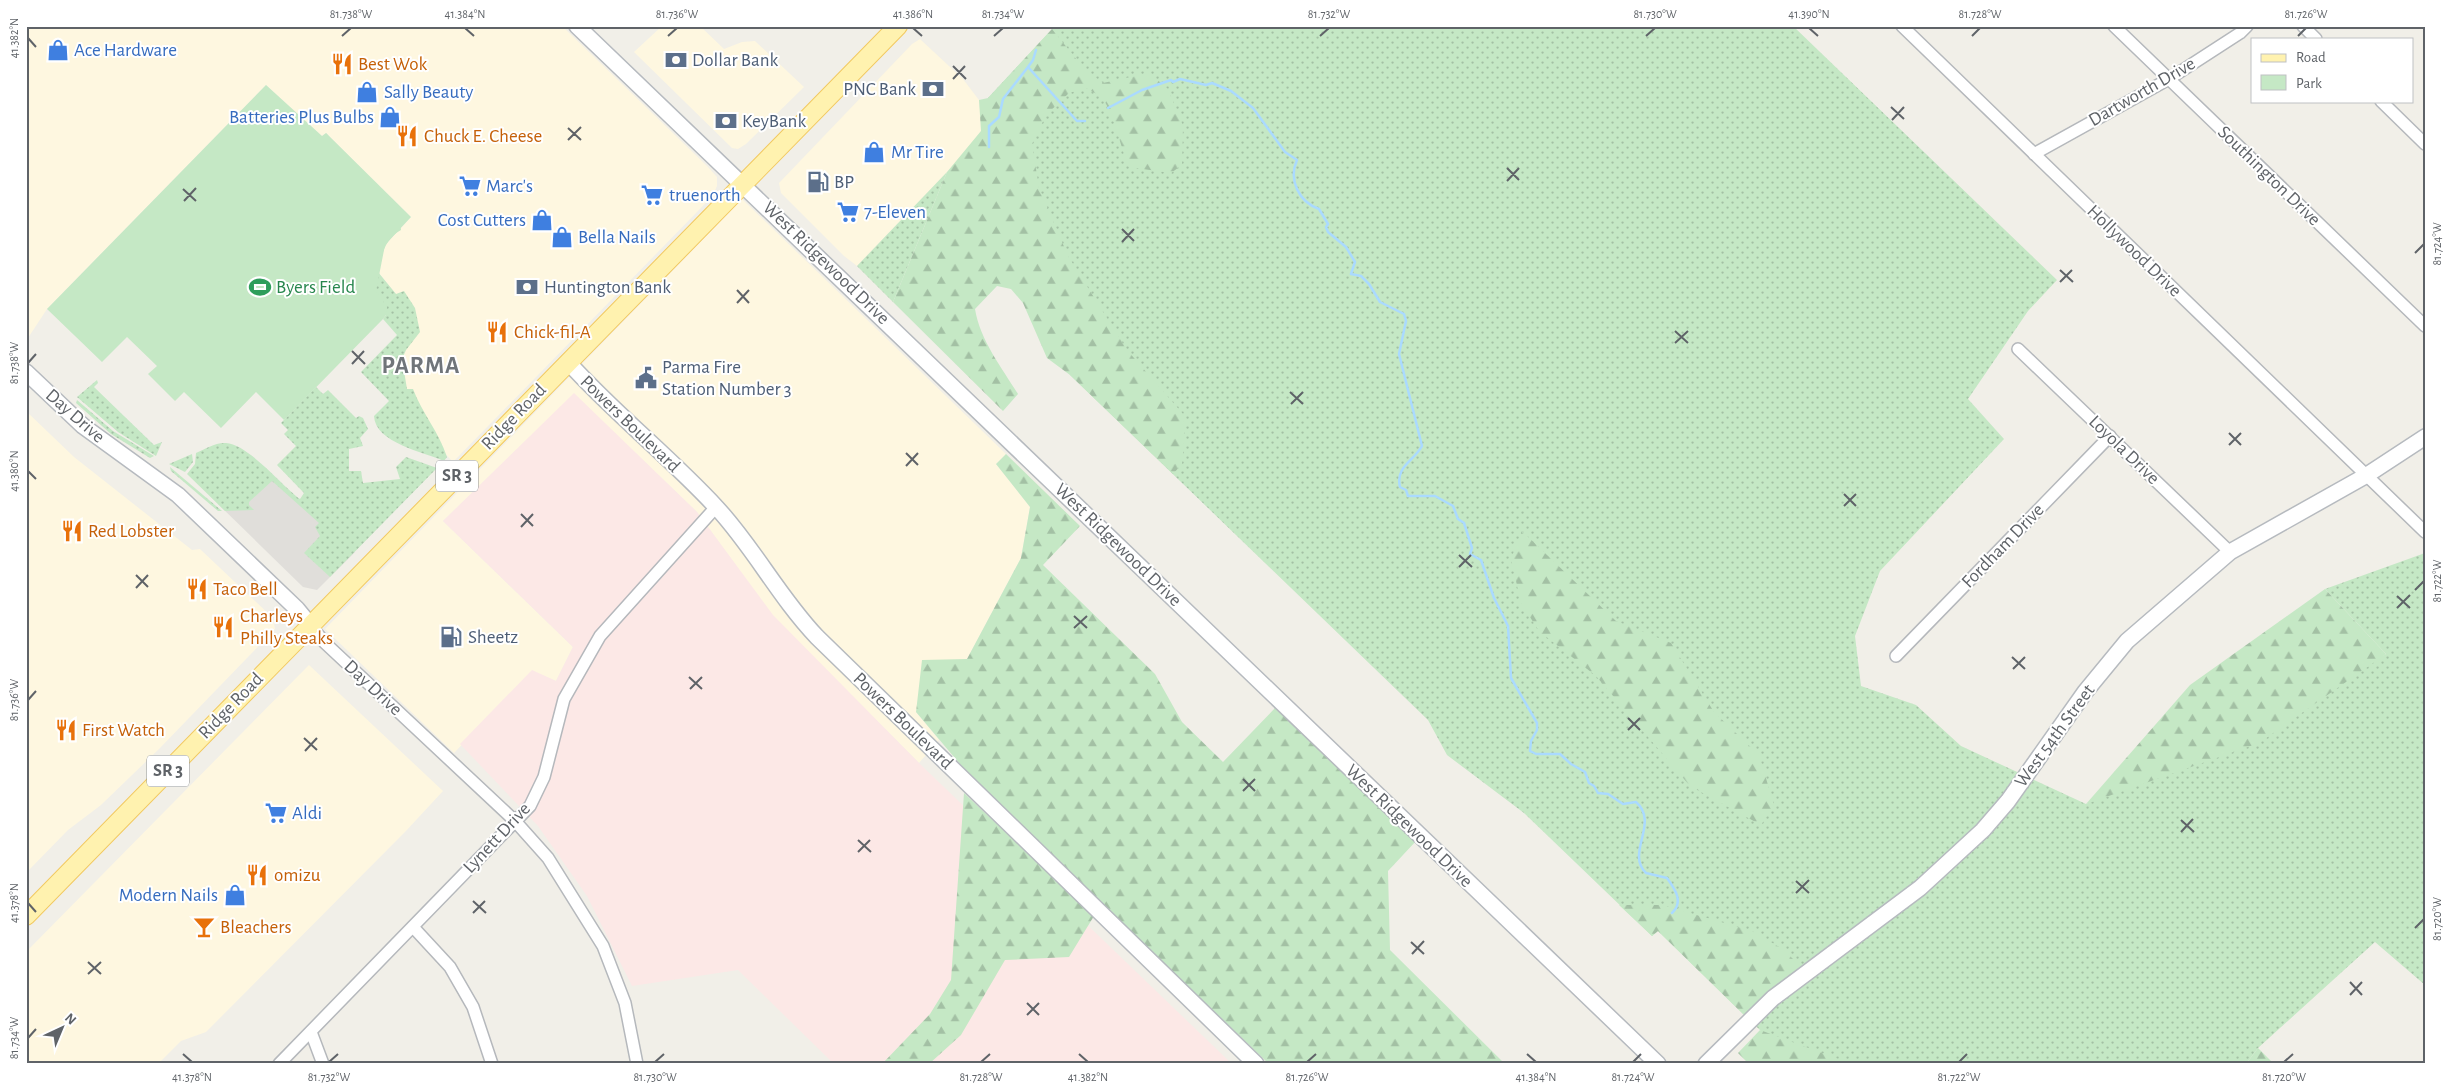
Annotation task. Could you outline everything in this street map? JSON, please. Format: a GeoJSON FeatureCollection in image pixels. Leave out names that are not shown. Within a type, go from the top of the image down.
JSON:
{"type":"FeatureCollection","features":[{"type":"Feature","properties":{"kind":"main road","name":"Ridge Road"},"geometry":{"type":"LineString","coordinates":[[26,916],[898,26]]}},
{"type":"Feature","properties":{"kind":"street","name":"West Ridgewood Drive"},"geometry":{"type":"LineString","coordinates":[[578,26],[1658,1064]]}},
{"type":"Feature","properties":{"kind":"street","name":"Hollywood Drive"},"geometry":{"type":"LineString","coordinates":[[1902,26],[2425,532]]}},
{"type":"Feature","properties":{"kind":"street","name":"Southington Drive"},"geometry":{"type":"LineString","coordinates":[[2114,26],[2425,326]]}},
{"type":"Feature","properties":{"kind":"street","name":"Dartworth Drive"},"geometry":{"type":"LineString","coordinates":[[2034,154],[2169,79],[2240,33],[2246,26]]}},
{"type":"Feature","properties":{"kind":"street"},"geometry":{"type":"LineString","coordinates":[[2303,26],[2315,38]]}},
{"type":"Feature","properties":{"kind":"street"},"geometry":{"type":"LineString","coordinates":[[2382,102],[2425,144]]}},
{"type":"Feature","properties":{"kind":"street","name":"Loyola Drive"},"geometry":{"type":"LineString","coordinates":[[2018,349],[2230,552]]}},
{"type":"Feature","properties":{"kind":"street","name":"Powers Boulevard"},"geometry":{"type":"LineString","coordinates":[[568,362],[716,507],[753,550],[785,599],[816,637],[1256,1064]]}},
{"type":"Feature","properties":{"kind":"street","name":"Day Drive"},"geometry":{"type":"LineString","coordinates":[[26,372],[84,426],[166,486],[201,516],[297,609],[325,643],[515,821],[561,877],[599,938],[625,1003],[637,1064]]}},
{"type":"Feature","properties":{"kind":"street","name":"Fordham Drive"},"geometry":{"type":"LineString","coordinates":[[1896,656],[2110,436]]}},
{"type":"Feature","properties":{"kind":"street","name":"West 54th Street"},"geometry":{"type":"LineString","coordinates":[[1706,1064],[1772,998],[1920,888],[1983,830],[2008,801],[2085,692],[2128,642],[2230,552],[2367,475],[2425,437]]}},
{"type":"Feature","properties":{"kind":"street","name":"Lynett Drive"},"geometry":{"type":"LineString","coordinates":[[279,1064],[530,806],[544,777],[564,699],[600,636],[716,507]]}},
{"type":"Feature","properties":{"kind":"street"},"geometry":{"type":"LineString","coordinates":[[413,927],[450,967],[473,1008],[492,1064]]}},
{"type":"Feature","properties":{"kind":"street"},"geometry":{"type":"LineString","coordinates":[[311,1032],[323,1064]]}},
{"type":"Feature","properties":{"kind":"shaded area"},"geometry":{"type":"Polygon","coordinates":[[[26,26],[562,26],[708,167],[717,177],[717,186],[713,195],[697,212],[453,462],[406,412],[394,380],[404,304],[378,272],[385,245],[411,217],[326,133],[322,136],[266,85],[47,309],[26,341],[26,26]]]}},
{"type":"Feature","properties":{"kind":"shaded area"},"geometry":{"type":"Polygon","coordinates":[[[662,26],[700,26],[724,49],[742,42],[755,41],[804,87],[746,144],[738,149],[732,148],[634,52],[662,26]]]}},
{"type":"Feature","properties":{"kind":"shaded area"},"geometry":{"type":"Polygon","coordinates":[[[920,39],[963,79],[979,100],[982,130],[960,159],[857,266],[844,256],[781,193],[779,183],[912,44],[920,39]]]}},
{"type":"Feature","properties":{"kind":"shaded area"},"geometry":{"type":"Polygon","coordinates":[[[742,199],[1006,454],[996,464],[1030,507],[1021,558],[967,659],[916,712],[939,740],[919,763],[772,615],[697,512],[574,394],[443,521],[573,647],[556,681],[532,671],[454,753],[325,629],[742,199]]]}},
{"type":"Feature","properties":{"kind":"shaded area"},"geometry":{"type":"Polygon","coordinates":[[[574,393],[697,512],[773,615],[919,763],[1232,1064],[834,1064],[738,970],[632,986],[587,896],[538,826],[460,744],[532,670],[556,681],[573,647],[443,521],[574,393]]]}},
{"type":"Feature","properties":{"kind":"shaded area"},"geometry":{"type":"Polygon","coordinates":[[[26,411],[74,457],[192,550],[200,549],[273,618],[275,629],[159,749],[101,805],[68,830],[26,873],[26,411]]]}},
{"type":"Feature","properties":{"kind":"shaded area"},"geometry":{"type":"Polygon","coordinates":[[[256,461],[355,552],[317,590],[303,587],[218,504],[256,461]]]}},
{"type":"Feature","properties":{"kind":"shaded area"},"geometry":{"type":"Polygon","coordinates":[[[309,665],[443,791],[405,832],[206,1032],[181,1041],[158,1064],[26,1064],[26,952],[309,665]]]}},
{"type":"Feature","properties":{"kind":"green space"},"geometry":{"type":"Polygon","coordinates":[[[1055,26],[1793,26],[2057,280],[2028,311],[1968,399],[2004,439],[1880,571],[1855,636],[1861,686],[1916,705],[1961,746],[2086,804],[2386,654],[2325,589],[2425,553],[2425,985],[2375,942],[2258,1048],[2246,1064],[1799,1064],[1760,1030],[1658,931],[1652,936],[1524,813],[1447,755],[1428,720],[1070,375],[988,98],[1055,26]]]}},
{"type":"Feature","properties":{"kind":"green space"},"geometry":{"type":"Polygon","coordinates":[[[1052,29],[1085,70],[1103,83],[1149,73],[1168,89],[1183,126],[1182,165],[1171,173],[1129,167],[1109,109],[1100,96],[1086,88],[1069,93],[1046,115],[1032,144],[1039,188],[1068,256],[1127,350],[1183,414],[1185,431],[1182,464],[1173,474],[1070,375],[1047,358],[1023,303],[1011,289],[997,286],[975,309],[987,343],[1018,394],[1003,411],[893,302],[947,172],[981,131],[979,100],[988,98],[1052,29]]]}},
{"type":"Feature","properties":{"kind":"green space"},"geometry":{"type":"Polygon","coordinates":[[[266,85],[322,136],[326,133],[411,217],[385,245],[376,291],[387,307],[386,315],[383,319],[284,420],[256,392],[221,428],[184,392],[175,401],[148,374],[157,366],[127,337],[102,362],[47,309],[266,85]]]}},
{"type":"Feature","properties":{"kind":"green space"},"geometry":{"type":"Polygon","coordinates":[[[326,133],[400,224],[401,230],[392,237],[385,247],[378,272],[396,294],[404,291],[415,308],[420,332],[406,350],[402,359],[407,389],[413,389],[440,439],[447,457],[444,461],[391,440],[376,425],[374,416],[389,401],[361,372],[397,335],[383,319],[386,315],[373,292],[326,133]]]}},
{"type":"Feature","properties":{"kind":"green space"},"geometry":{"type":"Polygon","coordinates":[[[947,172],[893,302],[857,266],[947,172]]]}},
{"type":"Feature","properties":{"kind":"green space"},"geometry":{"type":"Polygon","coordinates":[[[97,380],[98,383],[94,387],[154,445],[162,442],[156,456],[118,432],[77,397],[97,380]]]}},
{"type":"Feature","properties":{"kind":"green space"},"geometry":{"type":"Polygon","coordinates":[[[316,387],[323,394],[328,390],[356,418],[359,416],[363,418],[368,429],[360,438],[363,446],[349,449],[349,471],[361,471],[363,483],[400,479],[396,467],[406,457],[437,468],[330,577],[304,553],[320,536],[315,527],[319,523],[272,481],[249,502],[249,505],[254,510],[225,511],[187,474],[195,464],[196,453],[214,445],[226,443],[244,450],[300,499],[304,493],[277,465],[296,446],[284,434],[288,430],[281,423],[316,387]]]}},
{"type":"Feature","properties":{"kind":"green space"},"geometry":{"type":"Polygon","coordinates":[[[77,400],[113,431],[154,456],[150,458],[111,434],[76,403],[77,400]]]}},
{"type":"Feature","properties":{"kind":"green space"},"geometry":{"type":"Polygon","coordinates":[[[192,454],[193,462],[185,472],[169,464],[192,454]]]}},
{"type":"Feature","properties":{"kind":"green space"},"geometry":{"type":"Polygon","coordinates":[[[1006,454],[1080,526],[1043,565],[1155,674],[1182,722],[1223,762],[1277,706],[1417,840],[1388,871],[1390,950],[1505,1064],[1269,1064],[981,789],[916,712],[922,660],[967,659],[1021,558],[1030,507],[996,464],[1006,454]]]}},
{"type":"Feature","properties":{"kind":"green space"},"geometry":{"type":"Polygon","coordinates":[[[170,467],[222,511],[218,511],[171,471],[170,467]]]}},
{"type":"Feature","properties":{"kind":"green space"},"geometry":{"type":"Polygon","coordinates":[[[1522,531],[1616,621],[1671,643],[1714,712],[1759,755],[1774,805],[1761,825],[1690,786],[1596,676],[1539,631],[1521,603],[1511,559],[1522,531]]]}},
{"type":"Feature","properties":{"kind":"green space"},"geometry":{"type":"Polygon","coordinates":[[[2325,589],[2386,654],[2259,743],[2086,804],[2190,685],[2325,589]]]}},
{"type":"Feature","properties":{"kind":"green space"},"geometry":{"type":"Polygon","coordinates":[[[964,793],[1094,916],[1069,957],[1005,960],[961,1035],[929,1064],[882,1064],[930,1014],[951,980],[964,793]]]}},
{"type":"Feature","properties":{"kind":"green space"},"geometry":{"type":"Polygon","coordinates":[[[1619,905],[1662,905],[1752,931],[1781,948],[1804,969],[1746,1017],[1658,931],[1652,936],[1619,905]]]}},
{"type":"Feature","properties":{"kind":"green space"},"geometry":{"type":"Polygon","coordinates":[[[1760,1030],[1853,1064],[1749,1064],[1738,1053],[1760,1030]]]}},
{"type":"Feature","properties":{"kind":"green space"},"geometry":{"type":"Polygon","coordinates":[[[2258,1048],[2274,1064],[2246,1064],[2258,1048]]]}},
{"type":"Feature","properties":{"kind":"waterway"},"geometry":{"type":"LineString","coordinates":[[1036,50],[1033,60],[1028,67],[1077,121],[1085,121]]}},
{"type":"Feature","properties":{"kind":"waterway"},"geometry":{"type":"LineString","coordinates":[[989,147],[989,126],[999,117],[1003,99],[1028,67]]}},
{"type":"Feature","properties":{"kind":"waterway"},"geometry":{"type":"LineString","coordinates":[[1108,108],[1142,90],[1171,80],[1173,82],[1180,79],[1206,85],[1212,83],[1231,91],[1253,108],[1285,152],[1297,160],[1294,175],[1297,189],[1306,201],[1319,209],[1328,224],[1326,227],[1328,232],[1346,247],[1355,262],[1351,274],[1361,276],[1369,284],[1380,302],[1404,314],[1406,321],[1399,354],[1422,446],[1400,474],[1400,487],[1406,490],[1408,496],[1435,496],[1453,506],[1458,519],[1464,523],[1472,548],[1470,554],[1481,560],[1494,598],[1508,626],[1511,678],[1537,723],[1537,730],[1531,741],[1530,751],[1536,754],[1560,754],[1571,764],[1585,772],[1589,783],[1594,786],[1598,793],[1608,794],[1623,804],[1636,802],[1642,810],[1645,819],[1639,856],[1641,865],[1646,873],[1667,878],[1670,882],[1678,900],[1676,909],[1672,913]]}},
{"type":"Feature","properties":{"kind":"place","name":"Ace Hardware"},"geometry":{"type":"Point","coordinates":[58,50]}},
{"type":"Feature","properties":{"kind":"place","name":"Dollar Bank"},"geometry":{"type":"Point","coordinates":[676,60]}},
{"type":"Feature","properties":{"kind":"place","name":"Best Wok"},"geometry":{"type":"Point","coordinates":[342,64]}},
{"type":"Feature","properties":{"kind":"place","name":"PNC Bank"},"geometry":{"type":"Point","coordinates":[933,89]}},
{"type":"Feature","properties":{"kind":"place","name":"Sally Beauty"},"geometry":{"type":"Point","coordinates":[367,92]}},
{"type":"Feature","properties":{"kind":"place","name":"Batteries Plus Bulbs"},"geometry":{"type":"Point","coordinates":[390,117]}},
{"type":"Feature","properties":{"kind":"place","name":"KeyBank"},"geometry":{"type":"Point","coordinates":[726,121]}},
{"type":"Feature","properties":{"kind":"place","name":"Chuck E. Cheese"},"geometry":{"type":"Point","coordinates":[407,136]}},
{"type":"Feature","properties":{"kind":"place","name":"Mr Tire"},"geometry":{"type":"Point","coordinates":[874,152]}},
{"type":"Feature","properties":{"kind":"place","name":"BP"},"geometry":{"type":"Point","coordinates":[818,182]}},
{"type":"Feature","properties":{"kind":"place","name":"Marc's"},"geometry":{"type":"Point","coordinates":[470,186]}},
{"type":"Feature","properties":{"kind":"place","name":"truenorth"},"geometry":{"type":"Point","coordinates":[652,195]}},
{"type":"Feature","properties":{"kind":"place","name":"7-Eleven"},"geometry":{"type":"Point","coordinates":[848,212]}},
{"type":"Feature","properties":{"kind":"place","name":"Cost Cutters"},"geometry":{"type":"Point","coordinates":[542,220]}},
{"type":"Feature","properties":{"kind":"place","name":"Bella Nails"},"geometry":{"type":"Point","coordinates":[562,237]}},
{"type":"Feature","properties":{"kind":"place","name":"Byers Field"},"geometry":{"type":"Point","coordinates":[260,287]}},
{"type":"Feature","properties":{"kind":"place","name":"Huntington Bank"},"geometry":{"type":"Point","coordinates":[527,287]}},
{"type":"Feature","properties":{"kind":"place","name":"Chick-fil-A"},"geometry":{"type":"Point","coordinates":[497,332]}},
{"type":"Feature","properties":{"kind":"place","name":"Parma Fire Station Number 3"},"geometry":{"type":"Point","coordinates":[646,378]}},
{"type":"Feature","properties":{"kind":"place","name":"Red Lobster"},"geometry":{"type":"Point","coordinates":[72,531]}},
{"type":"Feature","properties":{"kind":"place","name":"Taco Bell"},"geometry":{"type":"Point","coordinates":[197,589]}},
{"type":"Feature","properties":{"kind":"place","name":"Charleys Philly Steaks"},"geometry":{"type":"Point","coordinates":[223,627]}},
{"type":"Feature","properties":{"kind":"place","name":"Sheetz"},"geometry":{"type":"Point","coordinates":[451,637]}},
{"type":"Feature","properties":{"kind":"place","name":"First Watch"},"geometry":{"type":"Point","coordinates":[66,730]}},
{"type":"Feature","properties":{"kind":"place","name":"Aldi"},"geometry":{"type":"Point","coordinates":[276,813]}},
{"type":"Feature","properties":{"kind":"place","name":"omizu"},"geometry":{"type":"Point","coordinates":[257,875]}},
{"type":"Feature","properties":{"kind":"place","name":"Modern Nails"},"geometry":{"type":"Point","coordinates":[235,895]}},
{"type":"Feature","properties":{"kind":"place","name":"Bleachers"},"geometry":{"type":"Point","coordinates":[204,927]}},
{"type":"Feature","properties":{"kind":"district","name":"PARMA"},"geometry":{"type":"Point","coordinates":[421,366]}}]}
